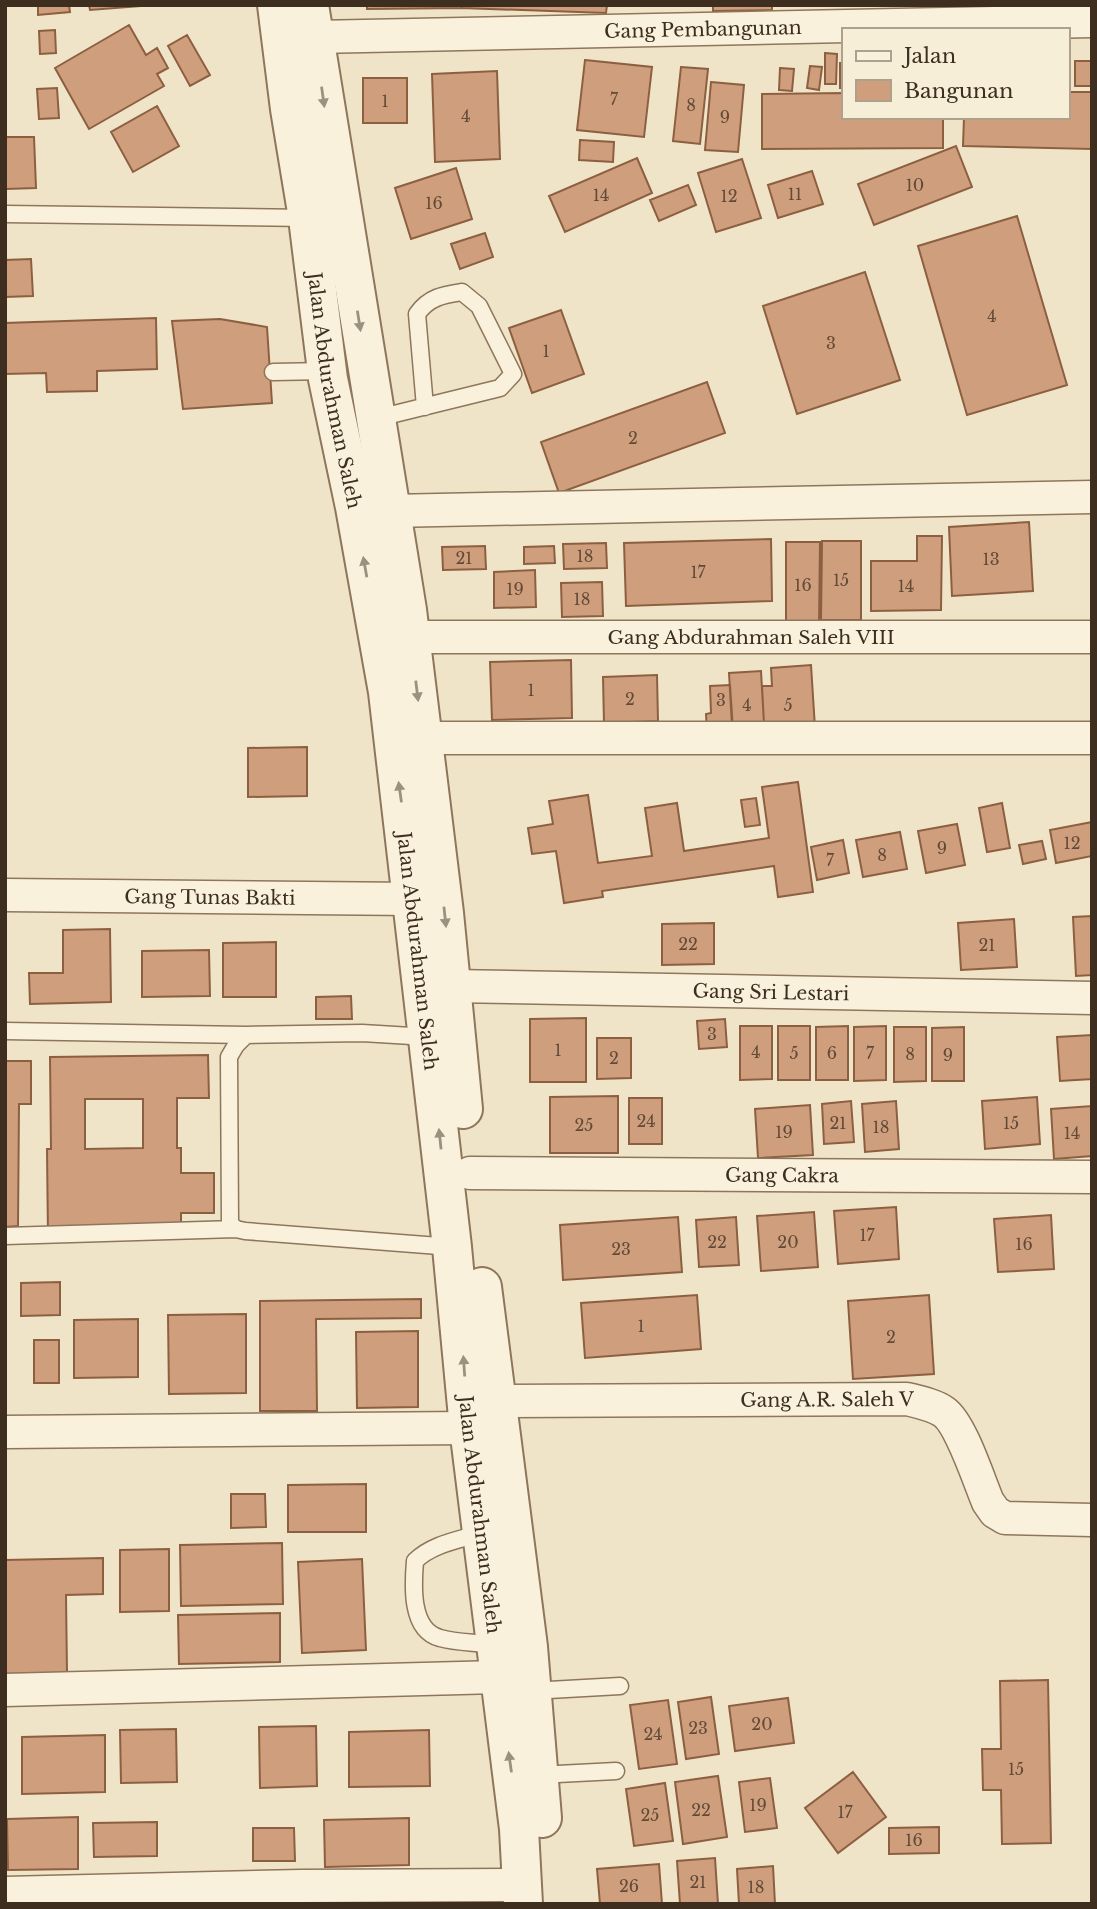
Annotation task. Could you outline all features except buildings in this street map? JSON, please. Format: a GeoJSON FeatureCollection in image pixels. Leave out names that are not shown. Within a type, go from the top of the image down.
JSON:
{"type":"FeatureCollection","features":[{"type":"Feature","properties":{"kind":"street","name":"Jalan Abdurahman Saleh"},"geometry":{"type":"LineString","coordinates":[[277,5],[327,371],[386,679],[408,738],[451,986],[496,1401],[528,1647],[508,1671]]}},
{"type":"Feature","properties":{"kind":"street","name":"Jalan Abdurahman Saleh"},"geometry":{"type":"LineString","coordinates":[[312,21],[410,637],[408,738],[414,899],[481,1533],[508,1671],[531,1829],[532,1898]]}},
{"type":"Feature","properties":{"kind":"street","name":"Gang Pembangunan"},"geometry":{"type":"LineString","coordinates":[[312,21],[1092,21]]}},
{"type":"Feature","properties":{"kind":"street"},"geometry":{"type":"LineString","coordinates":[[390,511],[1092,497]]}},
{"type":"Feature","properties":{"kind":"street","name":"Gang Abdurahman Saleh VIII"},"geometry":{"type":"LineString","coordinates":[[410,637],[1092,636]]}},
{"type":"Feature","properties":{"kind":"street"},"geometry":{"type":"LineString","coordinates":[[408,738],[1092,738]]}},
{"type":"Feature","properties":{"kind":"street","name":"Gang Tunas Bakti"},"geometry":{"type":"LineString","coordinates":[[5,895],[414,899]]}},
{"type":"Feature","properties":{"kind":"street","name":"Gang Sri Lestari"},"geometry":{"type":"LineString","coordinates":[[451,986],[1092,998]]}},
{"type":"Feature","properties":{"kind":"street","name":"Gang Cakra"},"geometry":{"type":"LineString","coordinates":[[470,1173],[1092,1177]]}},
{"type":"Feature","properties":{"kind":"street","name":"Gang A.R. Saleh V"},"geometry":{"type":"LineString","coordinates":[[496,1401],[907,1399],[944,1412],[956,1425],[988,1502],[995,1512],[1005,1518],[1092,1520]]}},
{"type":"Feature","properties":{"kind":"street"},"geometry":{"type":"LineString","coordinates":[[5,1432],[469,1428]]}},
{"type":"Feature","properties":{"kind":"street","name":"Jalan Abdurahman Saleh"},"geometry":{"type":"LineString","coordinates":[[508,1671],[538,1775],[531,1829]]}},
{"type":"Feature","properties":{"kind":"street"},"geometry":{"type":"LineString","coordinates":[[5,1690],[508,1671]]}},
{"type":"Feature","properties":{"kind":"street"},"geometry":{"type":"LineString","coordinates":[[5,1893],[301,1886],[532,1898]]}},
{"type":"Feature","properties":{"kind":"lane"},"geometry":{"type":"LineString","coordinates":[[5,214],[308,218]]}},
{"type":"Feature","properties":{"kind":"lane"},"geometry":{"type":"LineString","coordinates":[[374,419],[425,407],[500,388],[513,374],[479,306],[462,292],[438,296],[423,305],[417,314],[425,407]]}},
{"type":"Feature","properties":{"kind":"lane"},"geometry":{"type":"LineString","coordinates":[[273,372],[327,371]]}},
{"type":"Feature","properties":{"kind":"lane"},"geometry":{"type":"LineString","coordinates":[[5,1031],[246,1035],[362,1032],[428,1037]]}},
{"type":"Feature","properties":{"kind":"lane"},"geometry":{"type":"LineString","coordinates":[[236,1229],[230,1224],[229,1057],[246,1035]]}},
{"type":"Feature","properties":{"kind":"lane"},"geometry":{"type":"LineString","coordinates":[[5,1236],[236,1229],[452,1247]]}},
{"type":"Feature","properties":{"kind":"lane"},"geometry":{"type":"LineString","coordinates":[[481,1533],[438,1546],[415,1561],[413,1593],[418,1613],[427,1631],[508,1671],[620,1686]]}},
{"type":"Feature","properties":{"kind":"lane"},"geometry":{"type":"LineString","coordinates":[[538,1775],[616,1771]]}}]}
